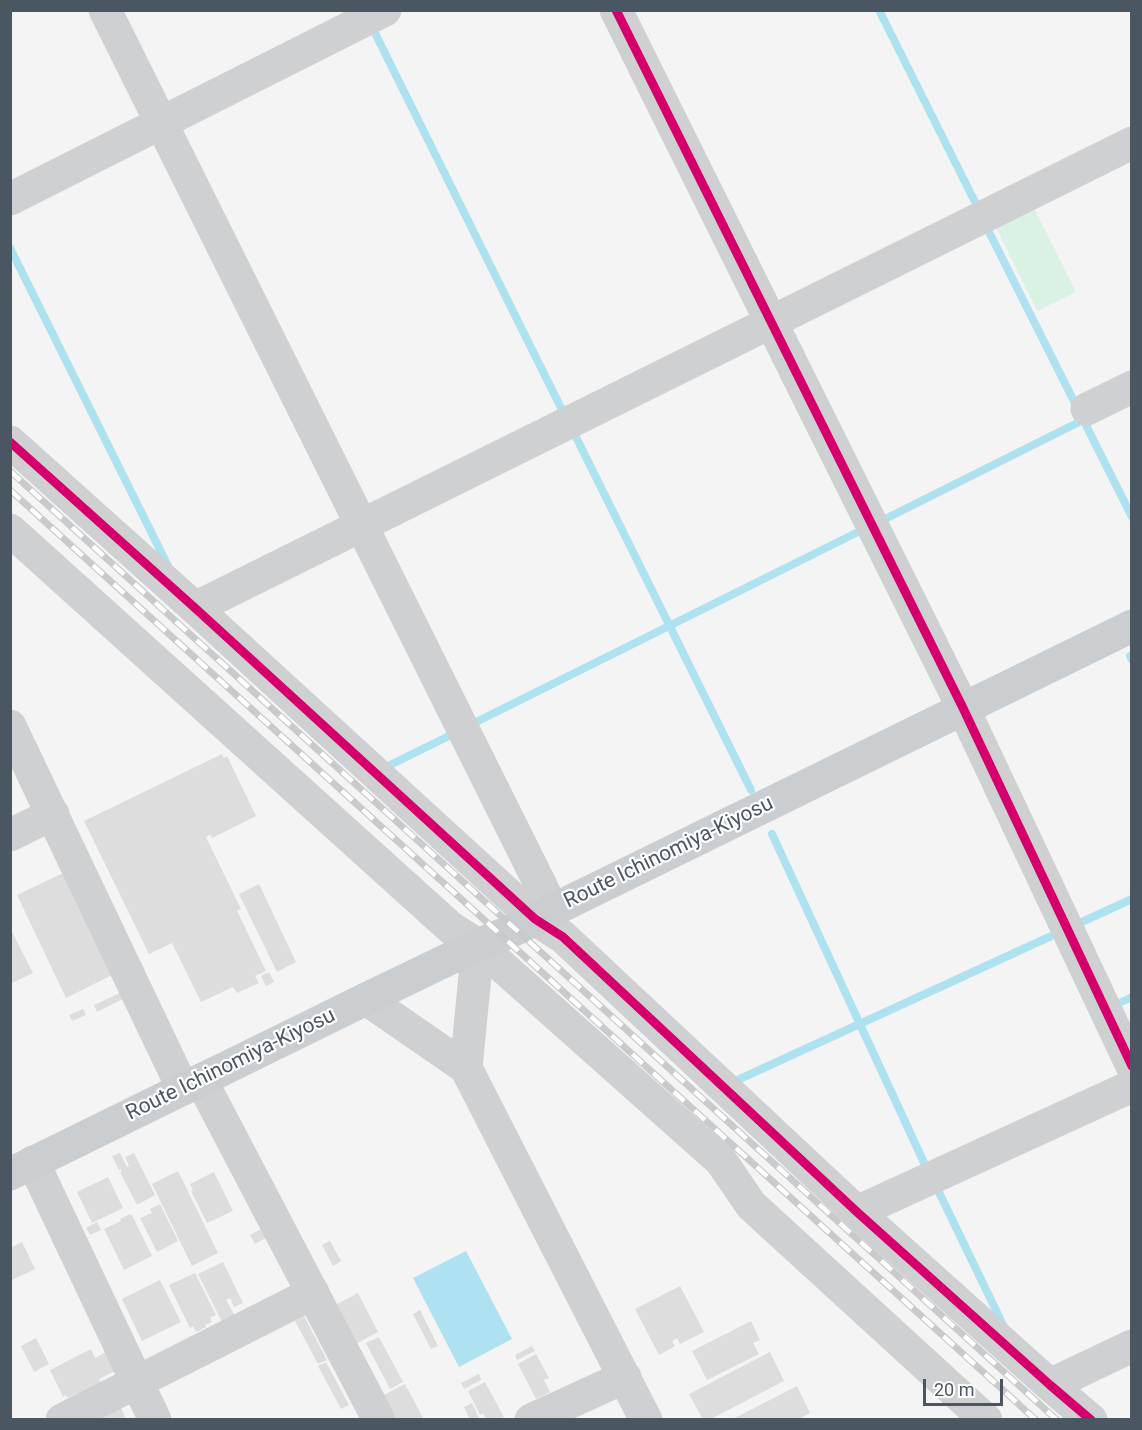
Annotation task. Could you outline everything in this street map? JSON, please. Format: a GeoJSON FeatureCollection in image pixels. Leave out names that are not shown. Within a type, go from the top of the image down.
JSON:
{"type":"FeatureCollection","features":[{"type":"Feature","properties":{"kind":"main road","name":"Route Ichinomiya-Kiyosu"},"geometry":{"type":"LineString","coordinates":[[22,1168],[366,999],[544,915],[1131,626]]}},
{"type":"Feature","properties":{"kind":"street"},"geometry":{"type":"LineString","coordinates":[[105,10],[361,525],[544,915]]}},
{"type":"Feature","properties":{"kind":"street"},"geometry":{"type":"LineString","coordinates":[[10,199],[384,10]]}},
{"type":"Feature","properties":{"kind":"street"},"geometry":{"type":"LineString","coordinates":[[616,10],[963,708],[1131,1066]]}},
{"type":"Feature","properties":{"kind":"street"},"geometry":{"type":"LineString","coordinates":[[195,608],[1131,143]]}},
{"type":"Feature","properties":{"kind":"street"},"geometry":{"type":"LineString","coordinates":[[1087,409],[1131,387]]}},
{"type":"Feature","properties":{"kind":"street"},"geometry":{"type":"LineString","coordinates":[[10,442],[544,915],[563,937],[857,1212],[1091,1419]]}},
{"type":"Feature","properties":{"kind":"street"},"geometry":{"type":"LineString","coordinates":[[10,530],[451,928],[478,945],[720,1161],[751,1205],[986,1419]]}},
{"type":"Feature","properties":{"kind":"street"},"geometry":{"type":"LineString","coordinates":[[10,726],[192,1084],[313,1293],[379,1419]]}},
{"type":"Feature","properties":{"kind":"street"},"geometry":{"type":"LineString","coordinates":[[10,835],[53,814]]}},
{"type":"Feature","properties":{"kind":"street"},"geometry":{"type":"LineString","coordinates":[[466,1068],[478,945]]}},
{"type":"Feature","properties":{"kind":"street"},"geometry":{"type":"LineString","coordinates":[[366,999],[466,1068],[646,1419]]}},
{"type":"Feature","properties":{"kind":"street"},"geometry":{"type":"LineString","coordinates":[[857,1212],[1131,1086]]}},
{"type":"Feature","properties":{"kind":"street"},"geometry":{"type":"LineString","coordinates":[[22,1168],[155,1419]]}},
{"type":"Feature","properties":{"kind":"street"},"geometry":{"type":"LineString","coordinates":[[62,1419],[313,1293]]}},
{"type":"Feature","properties":{"kind":"street"},"geometry":{"type":"LineString","coordinates":[[1050,1385],[1131,1346]]}},
{"type":"Feature","properties":{"kind":"street"},"geometry":{"type":"LineString","coordinates":[[531,1419],[625,1377]]}},
{"type":"Feature","properties":{"kind":"green space"},"geometry":{"type":"Polygon","coordinates":[[[1031,202],[1076,292],[1037,311],[993,221],[1031,202]]]}},
{"type":"Feature","properties":{"kind":"water"},"geometry":{"type":"Polygon","coordinates":[[[466,1251],[512,1339],[459,1367],[413,1278],[466,1251]]]}},
{"type":"Feature","properties":{"kind":"building"},"geometry":{"type":"Polygon","coordinates":[[[222,754],[224,758],[227,756],[256,816],[212,838],[210,835],[206,837],[241,909],[237,911],[266,971],[255,976],[259,983],[237,993],[233,987],[201,1002],[172,943],[149,954],[84,821],[222,754]]]}},
{"type":"Feature","properties":{"kind":"building"},"geometry":{"type":"Polygon","coordinates":[[[63,873],[112,975],[66,998],[17,895],[63,873]]]}},
{"type":"Feature","properties":{"kind":"building"},"geometry":{"type":"Polygon","coordinates":[[[259,884],[296,962],[277,972],[239,894],[259,884]]]}},
{"type":"Feature","properties":{"kind":"building"},"geometry":{"type":"Polygon","coordinates":[[[10,928],[33,973],[10,984],[10,928]]]}},
{"type":"Feature","properties":{"kind":"building"},"geometry":{"type":"Polygon","coordinates":[[[269,972],[274,982],[266,986],[261,976],[269,972]]]}},
{"type":"Feature","properties":{"kind":"building"},"geometry":{"type":"Polygon","coordinates":[[[122,992],[125,998],[97,1012],[94,1005],[122,992]]]}},
{"type":"Feature","properties":{"kind":"building"},"geometry":{"type":"Polygon","coordinates":[[[83,1009],[86,1015],[72,1021],[69,1015],[83,1009]]]}},
{"type":"Feature","properties":{"kind":"building"},"geometry":{"type":"Polygon","coordinates":[[[120,1153],[127,1167],[129,1166],[125,1157],[134,1153],[155,1195],[137,1205],[120,1172],[121,1169],[119,1170],[112,1156],[120,1153]]]}},
{"type":"Feature","properties":{"kind":"building"},"geometry":{"type":"Polygon","coordinates":[[[178,1171],[218,1253],[192,1266],[152,1184],[178,1171]]]}},
{"type":"Feature","properties":{"kind":"building"},"geometry":{"type":"Polygon","coordinates":[[[214,1172],[233,1211],[207,1223],[191,1191],[193,1190],[190,1184],[214,1172]]]}},
{"type":"Feature","properties":{"kind":"building"},"geometry":{"type":"Polygon","coordinates":[[[108,1177],[123,1208],[92,1223],[77,1192],[108,1177]]]}},
{"type":"Feature","properties":{"kind":"building"},"geometry":{"type":"Polygon","coordinates":[[[160,1204],[178,1241],[157,1252],[140,1218],[152,1213],[150,1209],[160,1204]]]}},
{"type":"Feature","properties":{"kind":"building"},"geometry":{"type":"Polygon","coordinates":[[[130,1214],[152,1256],[124,1270],[104,1229],[130,1214]]]}},
{"type":"Feature","properties":{"kind":"building"},"geometry":{"type":"Polygon","coordinates":[[[97,1222],[101,1230],[90,1235],[86,1228],[97,1222]]]}},
{"type":"Feature","properties":{"kind":"building"},"geometry":{"type":"Polygon","coordinates":[[[267,1226],[271,1235],[255,1244],[250,1235],[267,1226]]]}},
{"type":"Feature","properties":{"kind":"building"},"geometry":{"type":"Polygon","coordinates":[[[330,1241],[341,1261],[333,1266],[322,1245],[330,1241]]]}},
{"type":"Feature","properties":{"kind":"building"},"geometry":{"type":"Polygon","coordinates":[[[22,1242],[35,1269],[10,1281],[10,1248],[22,1242]]]}},
{"type":"Feature","properties":{"kind":"building"},"geometry":{"type":"Polygon","coordinates":[[[223,1262],[243,1303],[234,1307],[230,1298],[226,1300],[235,1316],[222,1322],[198,1274],[223,1262]]]}},
{"type":"Feature","properties":{"kind":"building"},"geometry":{"type":"Polygon","coordinates":[[[195,1273],[216,1315],[210,1318],[212,1322],[196,1332],[193,1326],[190,1328],[169,1285],[195,1273]]]}},
{"type":"Feature","properties":{"kind":"building"},"geometry":{"type":"Polygon","coordinates":[[[160,1280],[181,1322],[142,1341],[122,1299],[160,1280]]]}},
{"type":"Feature","properties":{"kind":"building"},"geometry":{"type":"Polygon","coordinates":[[[680,1286],[704,1332],[680,1344],[677,1338],[672,1341],[675,1346],[659,1355],[635,1309],[680,1286]]]}},
{"type":"Feature","properties":{"kind":"building"},"geometry":{"type":"Polygon","coordinates":[[[358,1293],[378,1332],[348,1348],[328,1309],[358,1293]]]}},
{"type":"Feature","properties":{"kind":"building"},"geometry":{"type":"Polygon","coordinates":[[[420,1310],[438,1346],[431,1349],[413,1314],[420,1310]]]}},
{"type":"Feature","properties":{"kind":"building"},"geometry":{"type":"Polygon","coordinates":[[[304,1316],[327,1360],[318,1364],[295,1321],[304,1316]]]}},
{"type":"Feature","properties":{"kind":"building"},"geometry":{"type":"Polygon","coordinates":[[[751,1321],[760,1340],[753,1343],[759,1354],[707,1380],[692,1351],[751,1321]]]}},
{"type":"Feature","properties":{"kind":"building"},"geometry":{"type":"Polygon","coordinates":[[[379,1337],[403,1382],[390,1389],[366,1343],[379,1337]]]}},
{"type":"Feature","properties":{"kind":"building"},"geometry":{"type":"Polygon","coordinates":[[[36,1338],[49,1364],[34,1372],[21,1346],[36,1338]]]}},
{"type":"Feature","properties":{"kind":"building"},"geometry":{"type":"Polygon","coordinates":[[[532,1346],[535,1351],[517,1360],[515,1355],[532,1346]]]}},
{"type":"Feature","properties":{"kind":"building"},"geometry":{"type":"Polygon","coordinates":[[[91,1349],[95,1358],[106,1352],[115,1371],[99,1379],[102,1384],[79,1395],[78,1393],[68,1398],[66,1395],[63,1397],[50,1370],[91,1349]]]}},
{"type":"Feature","properties":{"kind":"building"},"geometry":{"type":"Polygon","coordinates":[[[770,1352],[784,1381],[709,1420],[703,1420],[689,1394],[770,1352]]]}},
{"type":"Feature","properties":{"kind":"building"},"geometry":{"type":"Polygon","coordinates":[[[536,1354],[549,1378],[544,1380],[550,1392],[536,1399],[518,1364],[536,1354]]]}},
{"type":"Feature","properties":{"kind":"building"},"geometry":{"type":"Polygon","coordinates":[[[326,1362],[349,1405],[341,1409],[318,1366],[326,1362]]]}},
{"type":"Feature","properties":{"kind":"building"},"geometry":{"type":"Polygon","coordinates":[[[479,1374],[481,1380],[464,1389],[461,1383],[479,1374]]]}},
{"type":"Feature","properties":{"kind":"building"},"geometry":{"type":"Polygon","coordinates":[[[485,1382],[504,1417],[499,1420],[486,1420],[483,1413],[480,1415],[468,1391],[485,1382]]]}},
{"type":"Feature","properties":{"kind":"building"},"geometry":{"type":"Polygon","coordinates":[[[405,1384],[424,1420],[387,1420],[376,1399],[405,1384]]]}},
{"type":"Feature","properties":{"kind":"building"},"geometry":{"type":"Polygon","coordinates":[[[797,1386],[810,1413],[797,1420],[731,1420],[797,1386]]]}},
{"type":"Feature","properties":{"kind":"building"},"geometry":{"type":"Polygon","coordinates":[[[472,1403],[480,1420],[470,1420],[464,1407],[472,1403]]]}},
{"type":"Feature","properties":{"kind":"building"},"geometry":{"type":"Polygon","coordinates":[[[121,1408],[126,1420],[98,1420],[121,1408]]]}},
{"type":"Feature","properties":{"kind":"waterway"},"geometry":{"type":"LineString","coordinates":[[879,10],[979,210]]}},
{"type":"Feature","properties":{"kind":"waterway"},"geometry":{"type":"LineString","coordinates":[[371,25],[564,414]]}},
{"type":"Feature","properties":{"kind":"waterway"},"geometry":{"type":"LineString","coordinates":[[986,226],[1132,517]]}},
{"type":"Feature","properties":{"kind":"waterway"},"geometry":{"type":"LineString","coordinates":[[10,248],[169,568]]}},
{"type":"Feature","properties":{"kind":"waterway"},"geometry":{"type":"LineString","coordinates":[[881,521],[1083,420]]}},
{"type":"Feature","properties":{"kind":"waterway"},"geometry":{"type":"LineString","coordinates":[[572,429],[751,790]]}},
{"type":"Feature","properties":{"kind":"waterway"},"geometry":{"type":"LineString","coordinates":[[472,724],[866,528]]}},
{"type":"Feature","properties":{"kind":"waterway"},"geometry":{"type":"LineString","coordinates":[[1130,656],[1132,660]]}},
{"type":"Feature","properties":{"kind":"waterway"},"geometry":{"type":"LineString","coordinates":[[386,767],[457,732]]}},
{"type":"Feature","properties":{"kind":"waterway"},"geometry":{"type":"LineString","coordinates":[[772,834],[926,1167]]}},
{"type":"Feature","properties":{"kind":"waterway"},"geometry":{"type":"LineString","coordinates":[[1073,926],[1132,899]]}},
{"type":"Feature","properties":{"kind":"waterway"},"geometry":{"type":"LineString","coordinates":[[731,1083],[1060,932]]}},
{"type":"Feature","properties":{"kind":"waterway"},"geometry":{"type":"LineString","coordinates":[[1113,1006],[1132,997]]}},
{"type":"Feature","properties":{"kind":"waterway"},"geometry":{"type":"LineString","coordinates":[[935,1184],[1004,1327]]}},
{"type":"Feature","properties":{"kind":"railway"},"geometry":{"type":"LineString","coordinates":[[10,471],[1057,1420]]}},
{"type":"Feature","properties":{"kind":"railway"},"geometry":{"type":"LineString","coordinates":[[10,490],[1036,1420]]}},
{"type":"Feature","properties":{"kind":"cycle path"},"geometry":{"type":"LineString","coordinates":[[616,10],[963,708],[1132,1066]]}},
{"type":"Feature","properties":{"kind":"cycle path"},"geometry":{"type":"LineString","coordinates":[[10,442],[535,919],[563,937],[857,1212],[1091,1420]]}}]}
